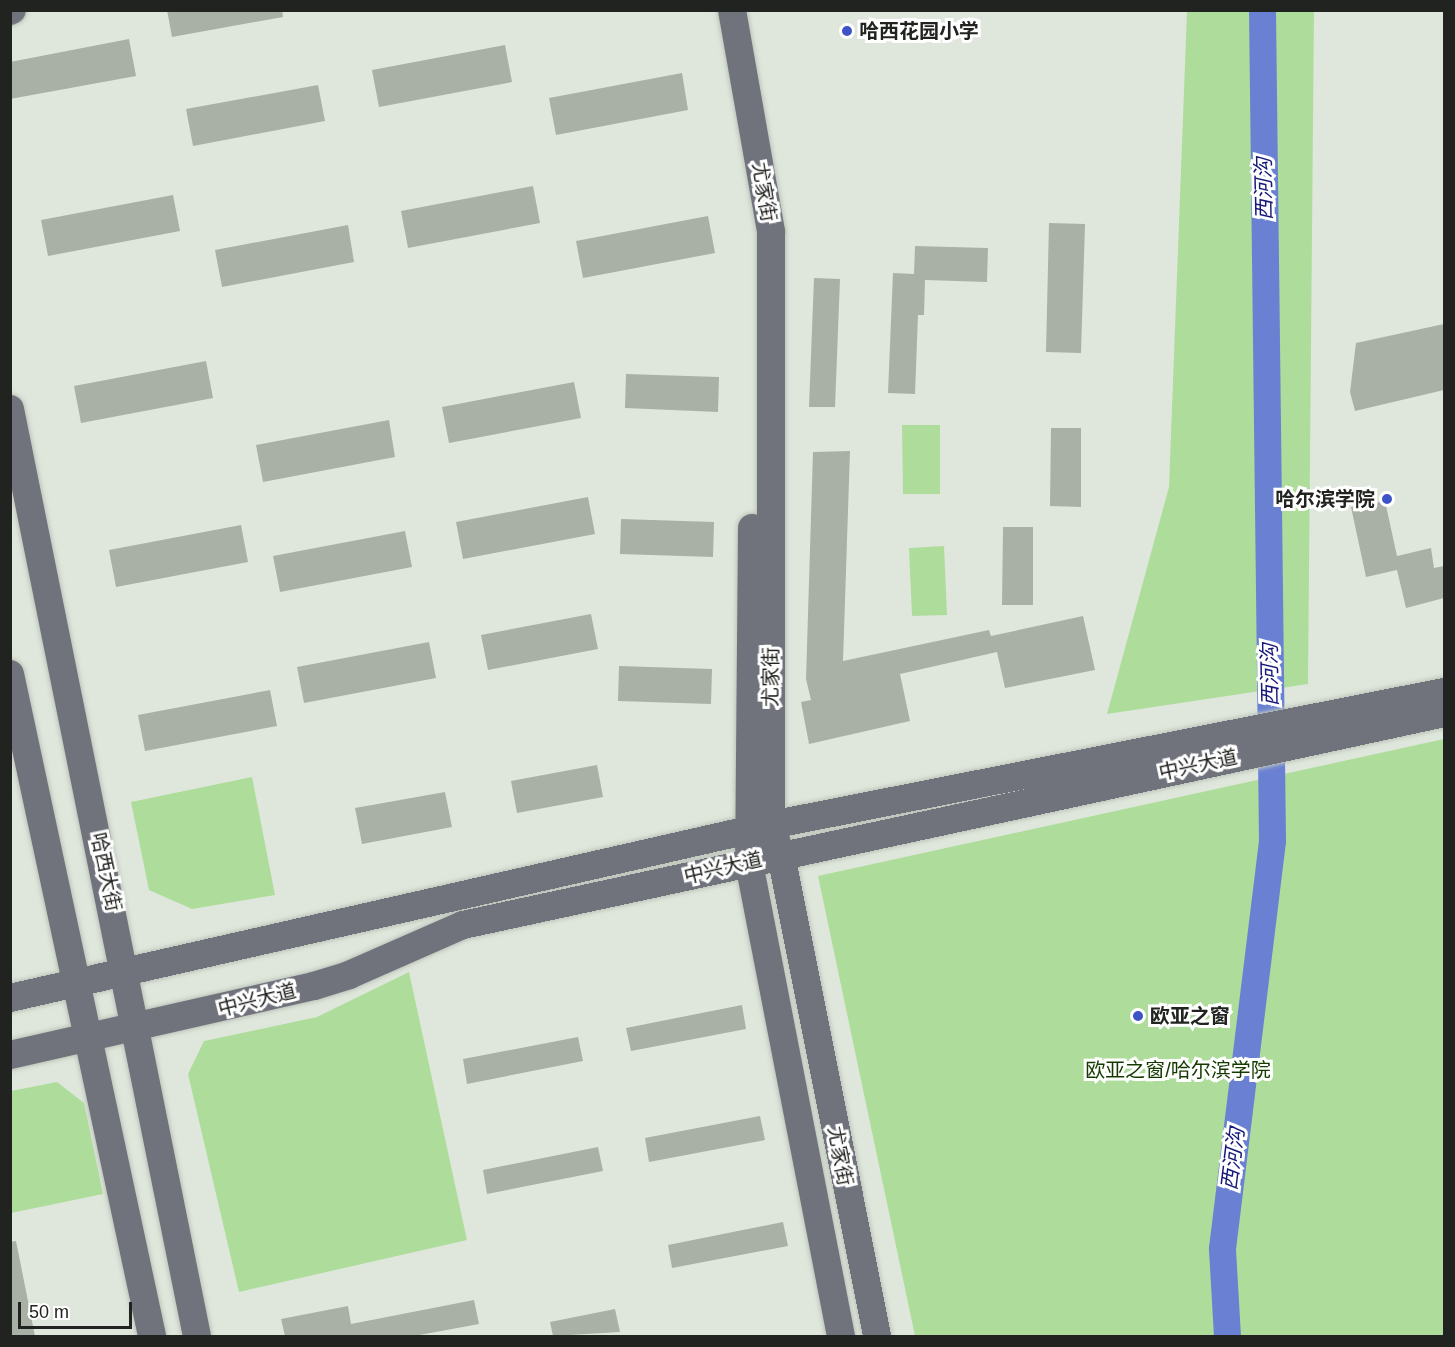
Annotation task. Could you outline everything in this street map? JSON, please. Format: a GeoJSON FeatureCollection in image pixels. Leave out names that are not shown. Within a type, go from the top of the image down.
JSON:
{"type":"FeatureCollection","features":[{"type":"Feature","properties":{"kind":"main road","name":"尤家街"},"geometry":{"type":"LineString","coordinates":[[719,10],[758,234],[760,828],[781,855],[877,1336]]}},
{"type":"Feature","properties":{"kind":"main road","name":"尤家街"},"geometry":{"type":"LineString","coordinates":[[732,10],[771,232],[760,828],[749,863],[841,1336]]}},
{"type":"Feature","properties":{"kind":"main road","name":"哈西大街"},"geometry":{"type":"LineString","coordinates":[[10,409],[127,972],[197,1336]]}},
{"type":"Feature","properties":{"kind":"main road"},"geometry":{"type":"LineString","coordinates":[[10,674],[74,986],[152,1336]]}},
{"type":"Feature","properties":{"kind":"main road","name":"中兴大道"},"geometry":{"type":"LineString","coordinates":[[1373,718],[1444,692]]}},
{"type":"Feature","properties":{"kind":"main road","name":"中兴大道"},"geometry":{"type":"LineString","coordinates":[[10,998],[74,986],[760,828],[1232,746],[1373,718],[1444,713]]}},
{"type":"Feature","properties":{"kind":"main road","name":"中兴大道"},"geometry":{"type":"LineString","coordinates":[[10,1055],[137,1029],[349,975],[463,925],[749,863],[1232,746]]}},
{"type":"Feature","properties":{"kind":"green space"},"geometry":{"type":"Polygon","coordinates":[[[1187,11],[1314,11],[1308,684],[1107,714],[1169,487],[1187,11]]]}},
{"type":"Feature","properties":{"kind":"green space"},"geometry":{"type":"Polygon","coordinates":[[[902,425],[940,425],[940,494],[903,494],[902,425]]]}},
{"type":"Feature","properties":{"kind":"green space"},"geometry":{"type":"Polygon","coordinates":[[[944,546],[947,615],[912,616],[909,548],[944,546]]]}},
{"type":"Feature","properties":{"kind":"green space","name":"欧亚之窗/哈尔滨学院"},"geometry":{"type":"Polygon","coordinates":[[[1444,739],[1444,1336],[915,1336],[818,876],[1444,739]]]}},
{"type":"Feature","properties":{"kind":"green space"},"geometry":{"type":"Polygon","coordinates":[[[252,777],[275,895],[192,909],[149,890],[131,802],[252,777]]]}},
{"type":"Feature","properties":{"kind":"green space"},"geometry":{"type":"Polygon","coordinates":[[[409,972],[467,1240],[239,1292],[188,1074],[204,1041],[317,1017],[409,972]]]}},
{"type":"Feature","properties":{"kind":"green space"},"geometry":{"type":"Polygon","coordinates":[[[57,1082],[84,1103],[103,1194],[11,1213],[11,1091],[57,1082]]]}},
{"type":"Feature","properties":{"kind":"building"},"geometry":{"type":"Polygon","coordinates":[[[167,10],[282,10],[283,17],[172,37],[167,10]]]}},
{"type":"Feature","properties":{"kind":"building"},"geometry":{"type":"Polygon","coordinates":[[[129,39],[136,76],[10,99],[10,62],[129,39]]]}},
{"type":"Feature","properties":{"kind":"building"},"geometry":{"type":"Polygon","coordinates":[[[505,45],[512,82],[379,107],[372,70],[505,45]]]}},
{"type":"Feature","properties":{"kind":"building"},"geometry":{"type":"Polygon","coordinates":[[[682,73],[688,110],[556,135],[549,98],[682,73]]]}},
{"type":"Feature","properties":{"kind":"building"},"geometry":{"type":"Polygon","coordinates":[[[318,85],[325,121],[193,146],[186,109],[318,85]]]}},
{"type":"Feature","properties":{"kind":"building"},"geometry":{"type":"Polygon","coordinates":[[[533,186],[540,223],[408,248],[401,211],[533,186]]]}},
{"type":"Feature","properties":{"kind":"building"},"geometry":{"type":"Polygon","coordinates":[[[173,195],[180,231],[48,256],[41,220],[173,195]]]}},
{"type":"Feature","properties":{"kind":"building"},"geometry":{"type":"Polygon","coordinates":[[[708,216],[715,253],[583,278],[576,241],[708,216]]]}},
{"type":"Feature","properties":{"kind":"building"},"geometry":{"type":"Polygon","coordinates":[[[1049,223],[1085,224],[1081,353],[1046,352],[1049,223]]]}},
{"type":"Feature","properties":{"kind":"building"},"geometry":{"type":"Polygon","coordinates":[[[348,225],[354,262],[222,287],[215,250],[348,225]]]}},
{"type":"Feature","properties":{"kind":"building"},"geometry":{"type":"Polygon","coordinates":[[[915,246],[988,248],[987,282],[925,280],[924,315],[918,315],[915,394],[888,393],[893,273],[914,274],[915,246]]]}},
{"type":"Feature","properties":{"kind":"building"},"geometry":{"type":"Polygon","coordinates":[[[814,278],[840,279],[835,407],[809,407],[814,278]]]}},
{"type":"Feature","properties":{"kind":"building"},"geometry":{"type":"Polygon","coordinates":[[[1444,324],[1444,390],[1355,411],[1350,392],[1356,343],[1444,324]]]}},
{"type":"Feature","properties":{"kind":"building"},"geometry":{"type":"Polygon","coordinates":[[[206,361],[213,398],[81,423],[74,386],[206,361]]]}},
{"type":"Feature","properties":{"kind":"building"},"geometry":{"type":"Polygon","coordinates":[[[626,374],[719,377],[718,412],[625,408],[626,374]]]}},
{"type":"Feature","properties":{"kind":"building"},"geometry":{"type":"Polygon","coordinates":[[[574,382],[581,418],[449,443],[442,407],[574,382]]]}},
{"type":"Feature","properties":{"kind":"building"},"geometry":{"type":"Polygon","coordinates":[[[389,420],[395,457],[263,482],[256,445],[389,420]]]}},
{"type":"Feature","properties":{"kind":"building"},"geometry":{"type":"Polygon","coordinates":[[[1051,428],[1081,428],[1081,507],[1050,506],[1051,428]]]}},
{"type":"Feature","properties":{"kind":"building"},"geometry":{"type":"Polygon","coordinates":[[[850,451],[843,661],[989,630],[991,636],[1083,616],[1095,670],[1005,688],[997,652],[900,674],[910,721],[809,744],[801,702],[811,700],[806,679],[813,452],[850,451]]]}},
{"type":"Feature","properties":{"kind":"building"},"geometry":{"type":"Polygon","coordinates":[[[588,497],[595,534],[463,559],[456,522],[588,497]]]}},
{"type":"Feature","properties":{"kind":"building"},"geometry":{"type":"Polygon","coordinates":[[[1385,501],[1397,556],[1431,548],[1434,568],[1444,566],[1444,598],[1406,608],[1397,570],[1366,577],[1351,507],[1385,501]]]}},
{"type":"Feature","properties":{"kind":"building"},"geometry":{"type":"Polygon","coordinates":[[[621,519],[714,522],[713,557],[620,554],[621,519]]]}},
{"type":"Feature","properties":{"kind":"building"},"geometry":{"type":"Polygon","coordinates":[[[241,525],[248,562],[116,587],[109,550],[241,525]]]}},
{"type":"Feature","properties":{"kind":"building"},"geometry":{"type":"Polygon","coordinates":[[[1003,527],[1033,527],[1033,605],[1002,605],[1003,527]]]}},
{"type":"Feature","properties":{"kind":"building"},"geometry":{"type":"Polygon","coordinates":[[[405,531],[412,567],[280,592],[273,556],[405,531]]]}},
{"type":"Feature","properties":{"kind":"building"},"geometry":{"type":"Polygon","coordinates":[[[591,614],[598,649],[488,670],[481,635],[591,614]]]}},
{"type":"Feature","properties":{"kind":"building"},"geometry":{"type":"Polygon","coordinates":[[[429,642],[436,678],[304,703],[297,667],[429,642]]]}},
{"type":"Feature","properties":{"kind":"building"},"geometry":{"type":"Polygon","coordinates":[[[619,666],[712,669],[711,704],[618,701],[619,666]]]}},
{"type":"Feature","properties":{"kind":"building"},"geometry":{"type":"Polygon","coordinates":[[[270,690],[277,726],[145,751],[138,715],[270,690]]]}},
{"type":"Feature","properties":{"kind":"building"},"geometry":{"type":"Polygon","coordinates":[[[597,765],[603,797],[517,813],[511,781],[597,765]]]}},
{"type":"Feature","properties":{"kind":"building"},"geometry":{"type":"Polygon","coordinates":[[[445,792],[452,827],[362,844],[355,808],[445,792]]]}},
{"type":"Feature","properties":{"kind":"building"},"geometry":{"type":"Polygon","coordinates":[[[742,1005],[746,1029],[631,1051],[626,1028],[742,1005]]]}},
{"type":"Feature","properties":{"kind":"building"},"geometry":{"type":"Polygon","coordinates":[[[578,1037],[583,1061],[467,1084],[463,1059],[578,1037]]]}},
{"type":"Feature","properties":{"kind":"building"},"geometry":{"type":"Polygon","coordinates":[[[760,1116],[765,1140],[649,1162],[645,1138],[760,1116]]]}},
{"type":"Feature","properties":{"kind":"building"},"geometry":{"type":"Polygon","coordinates":[[[598,1147],[603,1171],[487,1194],[483,1170],[598,1147]]]}},
{"type":"Feature","properties":{"kind":"building"},"geometry":{"type":"Polygon","coordinates":[[[783,1222],[788,1246],[672,1268],[668,1245],[783,1222]]]}},
{"type":"Feature","properties":{"kind":"building"},"geometry":{"type":"Polygon","coordinates":[[[16,1241],[35,1336],[10,1336],[10,1242],[16,1241]]]}},
{"type":"Feature","properties":{"kind":"building"},"geometry":{"type":"Polygon","coordinates":[[[474,1300],[479,1324],[414,1336],[285,1336],[281,1319],[348,1306],[351,1324],[474,1300]]]}},
{"type":"Feature","properties":{"kind":"building"},"geometry":{"type":"Polygon","coordinates":[[[615,1309],[620,1332],[553,1336],[550,1322],[615,1309]]]}},
{"type":"Feature","properties":{"kind":"waterway","name":"西河沟"},"geometry":{"type":"LineString","coordinates":[[1227,1336],[1222,1248],[1272,840],[1262,10]]}},
{"type":"Feature","properties":{"kind":"place","name":"哈西花园小学"},"geometry":{"type":"Point","coordinates":[847,31]}},
{"type":"Feature","properties":{"kind":"place","name":"哈尔滨学院"},"geometry":{"type":"Point","coordinates":[1387,499]}},
{"type":"Feature","properties":{"kind":"place","name":"欧亚之窗"},"geometry":{"type":"Point","coordinates":[1138,1016]}}]}
